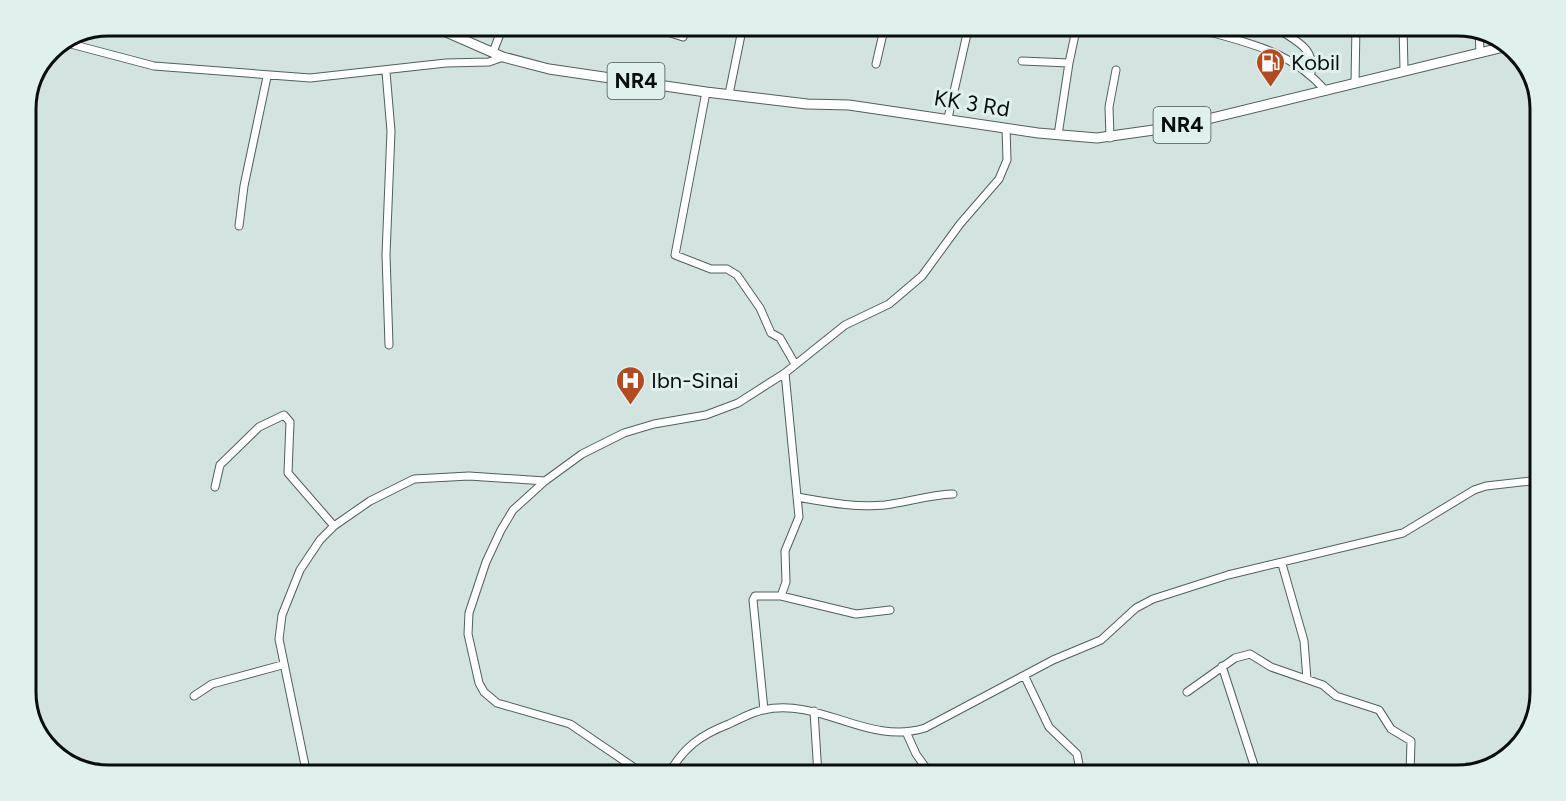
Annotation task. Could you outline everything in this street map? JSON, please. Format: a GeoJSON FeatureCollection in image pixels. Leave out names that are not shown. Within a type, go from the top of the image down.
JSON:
{"type":"FeatureCollection","features":[{"type":"Feature","properties":{"kind":"highway","name":"KK 3 Rd"},"geometry":{"type":"LineString","coordinates":[[454,36],[503,57],[549,69],[807,105],[849,105],[1058,135],[1110,138],[1175,127],[1404,69],[1498,48]]}},
{"type":"Feature","properties":{"kind":"street"},"geometry":{"type":"LineString","coordinates":[[493,52],[499,36]]}},
{"type":"Feature","properties":{"kind":"street"},"geometry":{"type":"LineString","coordinates":[[729,94],[741,36]]}},
{"type":"Feature","properties":{"kind":"street"},"geometry":{"type":"LineString","coordinates":[[876,64],[883,36]]}},
{"type":"Feature","properties":{"kind":"street"},"geometry":{"type":"LineString","coordinates":[[948,118],[967,36]]}},
{"type":"Feature","properties":{"kind":"street"},"geometry":{"type":"LineString","coordinates":[[1058,135],[1075,36]]}},
{"type":"Feature","properties":{"kind":"street"},"geometry":{"type":"LineString","coordinates":[[1224,36],[1261,46],[1292,61],[1311,74],[1326,90]]}},
{"type":"Feature","properties":{"kind":"street"},"geometry":{"type":"LineString","coordinates":[[1290,36],[1302,43],[1313,62],[1311,74]]}},
{"type":"Feature","properties":{"kind":"street"},"geometry":{"type":"LineString","coordinates":[[1355,83],[1356,36]]}},
{"type":"Feature","properties":{"kind":"street"},"geometry":{"type":"LineString","coordinates":[[1403,36],[1404,69]]}},
{"type":"Feature","properties":{"kind":"street"},"geometry":{"type":"LineString","coordinates":[[1479,40],[1480,52]]}},
{"type":"Feature","properties":{"kind":"street"},"geometry":{"type":"LineString","coordinates":[[74,45],[154,66],[267,77],[310,78],[386,72],[446,63],[489,62],[503,57]]}},
{"type":"Feature","properties":{"kind":"street"},"geometry":{"type":"LineString","coordinates":[[1023,61],[1069,63]]}},
{"type":"Feature","properties":{"kind":"street"},"geometry":{"type":"LineString","coordinates":[[1110,138],[1109,107],[1116,70]]}},
{"type":"Feature","properties":{"kind":"street"},"geometry":{"type":"LineString","coordinates":[[386,72],[392,131],[386,255],[389,345]]}},
{"type":"Feature","properties":{"kind":"street"},"geometry":{"type":"LineString","coordinates":[[239,226],[244,186],[267,77]]}},
{"type":"Feature","properties":{"kind":"street"},"geometry":{"type":"LineString","coordinates":[[706,92],[675,255],[711,268],[727,269],[737,275],[760,308],[771,333],[780,338],[795,363]]}},
{"type":"Feature","properties":{"kind":"street"},"geometry":{"type":"LineString","coordinates":[[629,765],[570,724],[497,703],[479,683],[468,634],[469,613],[486,562],[501,530],[513,510],[545,481],[582,454],[624,433],[723,410],[752,396],[845,325],[889,304],[922,276],[960,224],[999,179],[1007,160],[1006,128]]}},
{"type":"Feature","properties":{"kind":"street"},"geometry":{"type":"LineString","coordinates":[[781,596],[786,582],[785,551],[800,517],[785,373]]}},
{"type":"Feature","properties":{"kind":"street"},"geometry":{"type":"LineString","coordinates":[[215,487],[220,465],[260,427],[284,415],[290,422],[288,473],[334,526]]}},
{"type":"Feature","properties":{"kind":"street"},"geometry":{"type":"LineString","coordinates":[[305,765],[301,738],[282,665],[279,639],[282,615],[300,570],[320,540],[334,526],[370,501],[414,479],[470,476],[545,481]]}},
{"type":"Feature","properties":{"kind":"street"},"geometry":{"type":"LineString","coordinates":[[676,765],[691,743],[707,733],[764,710],[814,711],[869,729],[907,734],[944,719],[1053,660],[1101,640],[1136,608],[1153,599],[1228,575],[1282,564],[1403,533],[1459,497],[1486,486],[1530,481]]}},
{"type":"Feature","properties":{"kind":"street"},"geometry":{"type":"LineString","coordinates":[[797,496],[852,506],[886,504],[923,496],[953,494]]}},
{"type":"Feature","properties":{"kind":"street"},"geometry":{"type":"LineString","coordinates":[[1282,564],[1304,641],[1307,679]]}},
{"type":"Feature","properties":{"kind":"street"},"geometry":{"type":"LineString","coordinates":[[764,710],[753,600],[755,596],[781,596],[856,614],[891,610]]}},
{"type":"Feature","properties":{"kind":"street"},"geometry":{"type":"LineString","coordinates":[[1187,692],[1235,658],[1250,654],[1271,667],[1323,685],[1336,696],[1379,710],[1391,729],[1411,741],[1410,765]]}},
{"type":"Feature","properties":{"kind":"street"},"geometry":{"type":"LineString","coordinates":[[194,696],[212,684],[282,665]]}},
{"type":"Feature","properties":{"kind":"street"},"geometry":{"type":"LineString","coordinates":[[1222,666],[1254,765]]}},
{"type":"Feature","properties":{"kind":"street"},"geometry":{"type":"LineString","coordinates":[[1025,677],[1049,727],[1077,754],[1079,765]]}},
{"type":"Feature","properties":{"kind":"street"},"geometry":{"type":"LineString","coordinates":[[814,711],[817,765]]}},
{"type":"Feature","properties":{"kind":"street"},"geometry":{"type":"LineString","coordinates":[[907,734],[924,765]]}},
{"type":"Feature","properties":{"kind":"place","name":"Kobil"},"geometry":{"type":"Point","coordinates":[1270,88]}},
{"type":"Feature","properties":{"kind":"place","name":"Ibn-Sinai"},"geometry":{"type":"Point","coordinates":[630,406]}}]}
